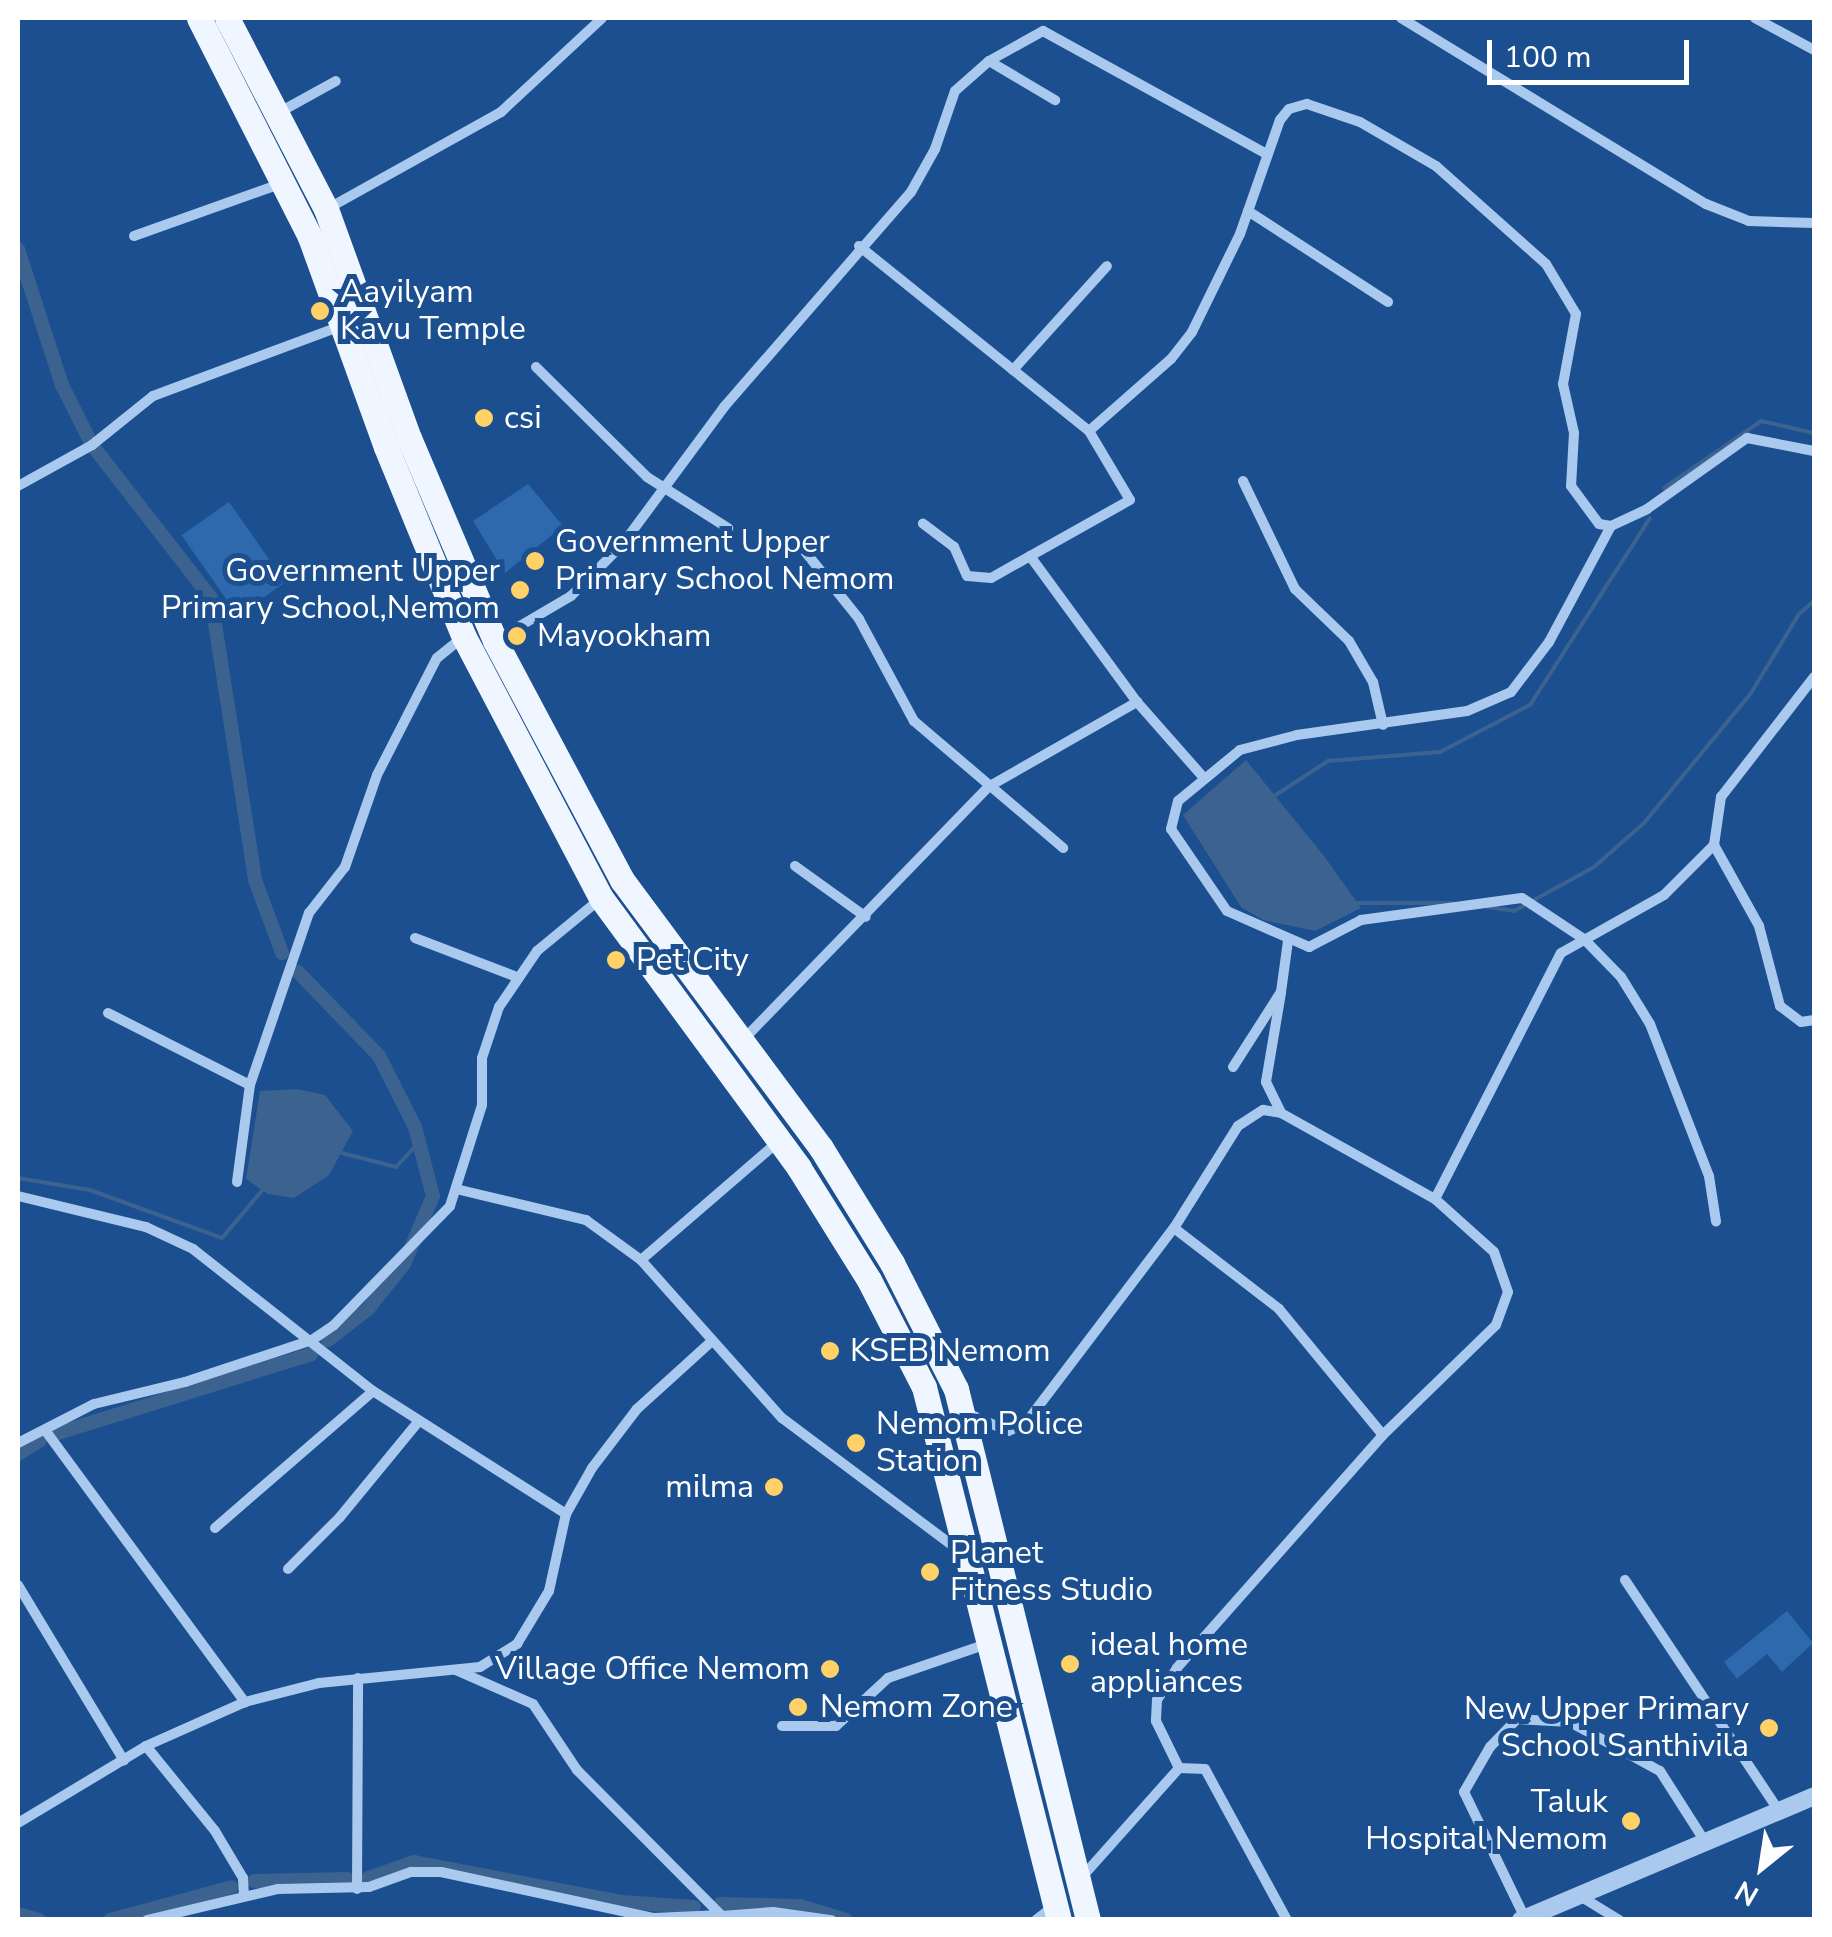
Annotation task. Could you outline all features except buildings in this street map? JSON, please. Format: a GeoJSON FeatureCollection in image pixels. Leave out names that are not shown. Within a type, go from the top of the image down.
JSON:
{"type":"FeatureCollection","features":[{"type":"Feature","properties":{"kind":"main road"},"geometry":{"type":"LineString","coordinates":[[199,18],[284,182],[464,637],[601,898],[780,1139],[869,1280],[924,1387],[982,1558],[1088,1920]]}},
{"type":"Feature","properties":{"kind":"main road"},"geometry":{"type":"LineString","coordinates":[[227,18],[326,209],[409,438],[495,641],[622,880],[862,1210],[966,1412],[988,1644],[1050,1915]]}},
{"type":"Feature","properties":{"kind":"street"},"geometry":{"type":"LineString","coordinates":[[326,209],[501,112],[602,18]]}},
{"type":"Feature","properties":{"kind":"street"},"geometry":{"type":"LineString","coordinates":[[1401,18],[1706,204],[1749,221],[1814,223]]}},
{"type":"Feature","properties":{"kind":"street"},"geometry":{"type":"LineString","coordinates":[[1755,18],[1814,50]]}},
{"type":"Feature","properties":{"kind":"street"},"geometry":{"type":"LineString","coordinates":[[495,641],[594,576],[661,486],[859,246],[910,192],[955,91],[989,61],[1043,30],[1267,154]]}},
{"type":"Feature","properties":{"kind":"street"},"geometry":{"type":"LineString","coordinates":[[989,61],[1055,100]]}},
{"type":"Feature","properties":{"kind":"street"},"geometry":{"type":"LineString","coordinates":[[277,114],[336,81]]}},
{"type":"Feature","properties":{"kind":"street"},"geometry":{"type":"LineString","coordinates":[[1089,431],[1171,360],[1192,332],[1248,211],[1280,120],[1299,104],[1360,122],[1436,166],[1546,264],[1576,314],[1563,384],[1574,433],[1571,486],[1587,515],[1611,526]]}},
{"type":"Feature","properties":{"kind":"street"},"geometry":{"type":"LineString","coordinates":[[134,236],[284,182]]}},
{"type":"Feature","properties":{"kind":"street"},"geometry":{"type":"LineString","coordinates":[[1248,211],[1388,302]]}},
{"type":"Feature","properties":{"kind":"street"},"geometry":{"type":"LineString","coordinates":[[859,246],[1089,431],[1130,500],[992,578],[968,576],[954,548],[924,524]]}},
{"type":"Feature","properties":{"kind":"street"},"geometry":{"type":"LineString","coordinates":[[1013,370],[1107,266]]}},
{"type":"Feature","properties":{"kind":"street"},"geometry":{"type":"LineString","coordinates":[[18,486],[92,445],[153,396],[342,326]]}},
{"type":"Feature","properties":{"kind":"street"},"geometry":{"type":"LineString","coordinates":[[536,367],[661,486],[728,528]]}},
{"type":"Feature","properties":{"kind":"street"},"geometry":{"type":"LineString","coordinates":[[1716,1222],[1709,1176],[1650,1024],[1621,977],[1584,938],[1522,898],[1362,920],[1308,947],[1227,911],[1182,850],[1170,814],[1204,778],[1240,750],[1297,735],[1467,711],[1512,692],[1548,642],[1611,526],[1659,501],[1747,438],[1814,451]]}},
{"type":"Feature","properties":{"kind":"street"},"geometry":{"type":"LineString","coordinates":[[1243,480],[1295,589],[1349,641],[1373,682],[1384,725]]}},
{"type":"Feature","properties":{"kind":"street"},"geometry":{"type":"LineString","coordinates":[[803,548],[859,620],[914,721],[1062,848]]}},
{"type":"Feature","properties":{"kind":"street"},"geometry":{"type":"LineString","coordinates":[[1030,556],[1136,702],[1204,778]]}},
{"type":"Feature","properties":{"kind":"street"},"geometry":{"type":"LineString","coordinates":[[238,1182],[250,1086],[309,914],[345,867],[376,775],[437,658],[464,637]]}},
{"type":"Feature","properties":{"kind":"street"},"geometry":{"type":"LineString","coordinates":[[1435,1198],[1561,953],[1664,896],[1714,846],[1721,798],[1814,676]]}},
{"type":"Feature","properties":{"kind":"street"},"geometry":{"type":"LineString","coordinates":[[742,1041],[988,788],[1136,702]]}},
{"type":"Feature","properties":{"kind":"street"},"geometry":{"type":"LineString","coordinates":[[1714,846],[1759,926],[1780,1006],[1786,1016],[1814,1020]]}},
{"type":"Feature","properties":{"kind":"street"},"geometry":{"type":"LineString","coordinates":[[795,866],[866,917]]}},
{"type":"Feature","properties":{"kind":"street"},"geometry":{"type":"LineString","coordinates":[[18,1444],[94,1404],[312,1340],[390,1272],[450,1206],[482,1105],[486,1040],[518,978],[547,941],[601,898]]}},
{"type":"Feature","properties":{"kind":"street"},"geometry":{"type":"LineString","coordinates":[[415,938],[518,978]]}},
{"type":"Feature","properties":{"kind":"street"},"geometry":{"type":"LineString","coordinates":[[1281,1113],[1266,1082],[1288,941]]}},
{"type":"Feature","properties":{"kind":"street"},"geometry":{"type":"LineString","coordinates":[[1233,1067],[1281,992]]}},
{"type":"Feature","properties":{"kind":"street"},"geometry":{"type":"LineString","coordinates":[[108,1013],[250,1086]]}},
{"type":"Feature","properties":{"kind":"street"},"geometry":{"type":"LineString","coordinates":[[966,1412],[1016,1432],[1174,1228],[1238,1126],[1263,1110],[1281,1113],[1435,1198],[1494,1252],[1508,1292],[1496,1325],[1471,1355],[1384,1435],[1177,1668],[1157,1700],[1156,1721],[1178,1768]]}},
{"type":"Feature","properties":{"kind":"street"},"geometry":{"type":"LineString","coordinates":[[641,1260],[780,1139]]}},
{"type":"Feature","properties":{"kind":"street"},"geometry":{"type":"LineString","coordinates":[[456,1190],[586,1220],[641,1260],[782,1418],[982,1558]]}},
{"type":"Feature","properties":{"kind":"street"},"geometry":{"type":"LineString","coordinates":[[18,1196],[146,1227],[193,1248],[373,1391],[566,1514]]}},
{"type":"Feature","properties":{"kind":"street"},"geometry":{"type":"LineString","coordinates":[[1174,1228],[1279,1309],[1384,1435]]}},
{"type":"Feature","properties":{"kind":"street"},"geometry":{"type":"LineString","coordinates":[[18,1823],[146,1746],[245,1702],[358,1678],[480,1667],[517,1644],[549,1591],[566,1514],[637,1409],[711,1342]]}},
{"type":"Feature","properties":{"kind":"street"},"geometry":{"type":"LineString","coordinates":[[214,1528],[373,1391]]}},
{"type":"Feature","properties":{"kind":"street"},"geometry":{"type":"LineString","coordinates":[[288,1568],[340,1518],[418,1422]]}},
{"type":"Feature","properties":{"kind":"street"},"geometry":{"type":"LineString","coordinates":[[45,1430],[245,1702]]}},
{"type":"Feature","properties":{"kind":"street"},"geometry":{"type":"LineString","coordinates":[[1626,1580],[1780,1812]]}},
{"type":"Feature","properties":{"kind":"street"},"geometry":{"type":"LineString","coordinates":[[18,1585],[124,1761]]}},
{"type":"Feature","properties":{"kind":"street"},"geometry":{"type":"LineString","coordinates":[[782,1726],[836,1726],[888,1678],[988,1644]]}},
{"type":"Feature","properties":{"kind":"street"},"geometry":{"type":"LineString","coordinates":[[456,1670],[533,1704],[577,1770],[722,1917]]}},
{"type":"Feature","properties":{"kind":"street"},"geometry":{"type":"LineString","coordinates":[[357,1889],[358,1678]]}},
{"type":"Feature","properties":{"kind":"street"},"geometry":{"type":"LineString","coordinates":[[1704,1840],[1660,1771],[1570,1722],[1517,1719],[1490,1747],[1464,1792],[1523,1919],[1814,1796]]}},
{"type":"Feature","properties":{"kind":"street"},"geometry":{"type":"LineString","coordinates":[[146,1746],[216,1831],[243,1878],[244,1895]]}},
{"type":"Feature","properties":{"kind":"street"},"geometry":{"type":"LineString","coordinates":[[1078,1882],[1178,1768]]}},
{"type":"Feature","properties":{"kind":"street"},"geometry":{"type":"LineString","coordinates":[[1178,1768],[1206,1769],[1287,1920]]}},
{"type":"Feature","properties":{"kind":"street"},"geometry":{"type":"LineString","coordinates":[[147,1920],[244,1895],[357,1889],[411,1872],[441,1872],[654,1918],[832,1920]]}},
{"type":"Feature","properties":{"kind":"street"},"geometry":{"type":"LineString","coordinates":[[1580,1896],[1619,1920]]}},
{"type":"Feature","properties":{"kind":"shaded area"},"geometry":{"type":"Polygon","coordinates":[[[528,484],[563,526],[505,573],[473,521],[528,484]]]}},
{"type":"Feature","properties":{"kind":"shaded area"},"geometry":{"type":"Polygon","coordinates":[[[229,502],[285,582],[238,616],[181,535],[229,502]]]}},
{"type":"Feature","properties":{"kind":"shaded area"},"geometry":{"type":"Polygon","coordinates":[[[1246,760],[1361,908],[1315,931],[1263,920],[1241,907],[1183,815],[1246,760]]]}},
{"type":"Feature","properties":{"kind":"shaded area"},"geometry":{"type":"Polygon","coordinates":[[[297,1089],[325,1095],[353,1131],[329,1175],[294,1198],[268,1194],[246,1179],[260,1091],[297,1089]]]}},
{"type":"Feature","properties":{"kind":"shaded area"},"geometry":{"type":"Polygon","coordinates":[[[1787,1611],[1813,1643],[1782,1672],[1767,1654],[1737,1679],[1724,1662],[1787,1611]]]}},
{"type":"Feature","properties":{"kind":"waterway"},"geometry":{"type":"LineString","coordinates":[[18,249],[62,385],[92,445],[211,598],[255,880],[282,953]]}},
{"type":"Feature","properties":{"kind":"waterway"},"geometry":{"type":"LineString","coordinates":[[1664,488],[1761,421],[1814,433]]}},
{"type":"Feature","properties":{"kind":"waterway"},"geometry":{"type":"LineString","coordinates":[[1271,798],[1328,761],[1440,752],[1530,705],[1650,518]]}},
{"type":"Feature","properties":{"kind":"waterway"},"geometry":{"type":"LineString","coordinates":[[1534,900],[1594,867],[1644,823],[1751,693],[1799,614],[1814,601]]}},
{"type":"Feature","properties":{"kind":"waterway"},"geometry":{"type":"LineString","coordinates":[[1357,903],[1452,903]]}},
{"type":"Feature","properties":{"kind":"waterway"},"geometry":{"type":"LineString","coordinates":[[1487,907],[1514,911],[1525,905]]}},
{"type":"Feature","properties":{"kind":"waterway"},"geometry":{"type":"LineString","coordinates":[[298,972],[379,1056],[415,1127],[433,1196],[404,1264],[368,1309],[328,1340]]}},
{"type":"Feature","properties":{"kind":"waterway"},"geometry":{"type":"LineString","coordinates":[[338,1152],[396,1167],[419,1142]]}},
{"type":"Feature","properties":{"kind":"waterway"},"geometry":{"type":"LineString","coordinates":[[18,1178],[90,1190],[222,1238],[265,1187]]}},
{"type":"Feature","properties":{"kind":"waterway"},"geometry":{"type":"LineString","coordinates":[[58,1433],[311,1354]]}},
{"type":"Feature","properties":{"kind":"waterway"},"geometry":{"type":"LineString","coordinates":[[18,1454],[40,1440]]}},
{"type":"Feature","properties":{"kind":"waterway"},"geometry":{"type":"LineString","coordinates":[[368,1878],[414,1862],[621,1902],[694,1907]]}},
{"type":"Feature","properties":{"kind":"waterway"},"geometry":{"type":"LineString","coordinates":[[254,1881],[348,1879]]}},
{"type":"Feature","properties":{"kind":"waterway"},"geometry":{"type":"LineString","coordinates":[[110,1920],[232,1887]]}},
{"type":"Feature","properties":{"kind":"waterway"},"geometry":{"type":"LineString","coordinates":[[720,1904],[800,1906],[846,1920]]}},
{"type":"Feature","properties":{"kind":"waterway"},"geometry":{"type":"LineString","coordinates":[[18,1914],[39,1920]]}},
{"type":"Feature","properties":{"kind":"place","name":"Aayilyam Kavu Temple"},"geometry":{"type":"Point","coordinates":[320,311]}},
{"type":"Feature","properties":{"kind":"place","name":"csi"},"geometry":{"type":"Point","coordinates":[484,418]}},
{"type":"Feature","properties":{"kind":"place","name":"Government Upper Primary School Nemom"},"geometry":{"type":"Point","coordinates":[535,561]}},
{"type":"Feature","properties":{"kind":"place","name":"Government Upper Primary School,Nemom"},"geometry":{"type":"Point","coordinates":[520,590]}},
{"type":"Feature","properties":{"kind":"place","name":"Mayookham"},"geometry":{"type":"Point","coordinates":[517,636]}},
{"type":"Feature","properties":{"kind":"place","name":"Pet City"},"geometry":{"type":"Point","coordinates":[616,960]}},
{"type":"Feature","properties":{"kind":"place","name":"KSEB Nemom"},"geometry":{"type":"Point","coordinates":[830,1351]}},
{"type":"Feature","properties":{"kind":"place","name":"Nemom Police Station"},"geometry":{"type":"Point","coordinates":[856,1443]}},
{"type":"Feature","properties":{"kind":"place","name":"milma"},"geometry":{"type":"Point","coordinates":[774,1487]}},
{"type":"Feature","properties":{"kind":"place","name":"Planet Fitness Studio"},"geometry":{"type":"Point","coordinates":[930,1572]}},
{"type":"Feature","properties":{"kind":"place","name":"ideal home appliances"},"geometry":{"type":"Point","coordinates":[1070,1664]}},
{"type":"Feature","properties":{"kind":"place","name":"Village Office Nemom"},"geometry":{"type":"Point","coordinates":[830,1669]}},
{"type":"Feature","properties":{"kind":"place","name":"Nemom Zone"},"geometry":{"type":"Point","coordinates":[798,1707]}},
{"type":"Feature","properties":{"kind":"place","name":"New Upper Primary School Santhivila"},"geometry":{"type":"Point","coordinates":[1769,1728]}},
{"type":"Feature","properties":{"kind":"place","name":"Taluk Hospital Nemom"},"geometry":{"type":"Point","coordinates":[1631,1821]}}]}
